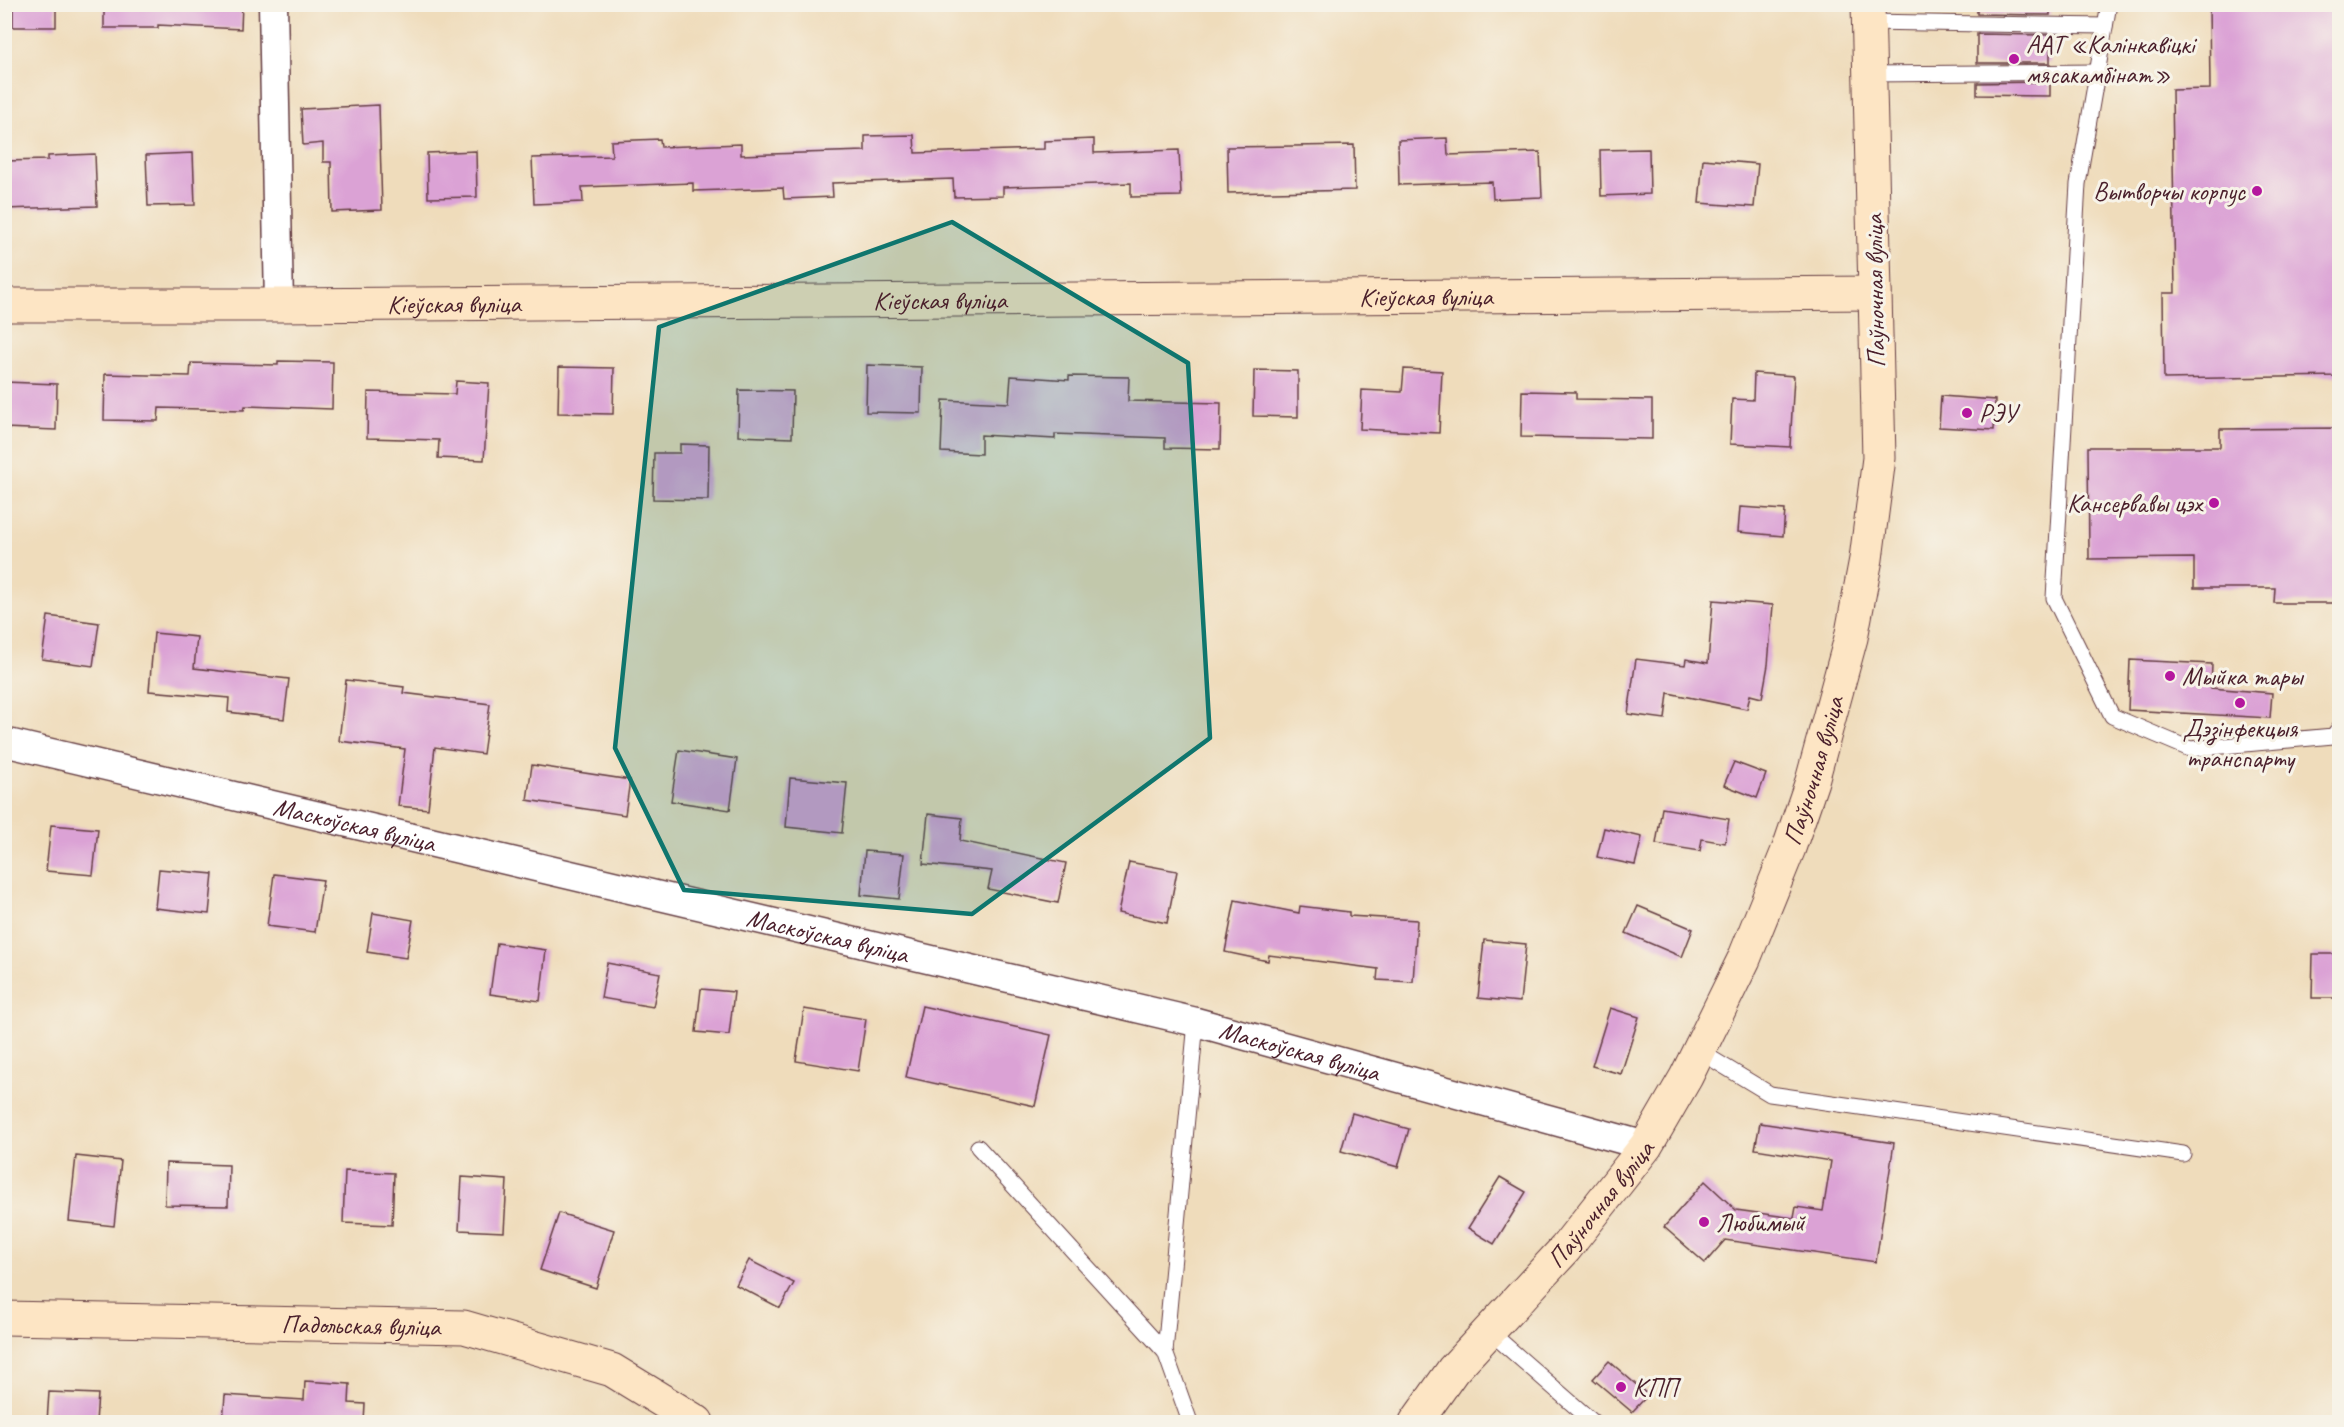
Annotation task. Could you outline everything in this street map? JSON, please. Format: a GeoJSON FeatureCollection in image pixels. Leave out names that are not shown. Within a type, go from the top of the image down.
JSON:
{"type":"FeatureCollection","features":[{"type":"Feature","properties":{"kind":"street"},"geometry":{"type":"LineString","coordinates":[[273,4],[279,305]]}},
{"type":"Feature","properties":{"kind":"street","name":"Паўночная вуліца"},"geometry":{"type":"LineString","coordinates":[[1416,1422],[1453,1370],[1565,1249],[1646,1146],[1700,1051],[1744,959],[1789,848],[1812,781],[1851,638],[1866,558],[1879,458],[1868,13]]}},
{"type":"Feature","properties":{"kind":"street","name":"Кіеўская вуліца"},"geometry":{"type":"LineString","coordinates":[[4,305],[279,305],[1875,292]]}},
{"type":"Feature","properties":{"kind":"street","name":"Маскоўская вуліца"},"geometry":{"type":"LineString","coordinates":[[4,742],[1196,1022],[1646,1146]]}},
{"type":"Feature","properties":{"kind":"street","name":"Падольская вуліца"},"geometry":{"type":"LineString","coordinates":[[4,1318],[464,1328],[612,1370],[697,1422]]}},
{"type":"Feature","properties":{"kind":"lane"},"geometry":{"type":"LineString","coordinates":[[2109,4],[2078,184],[2054,598],[2112,716],[2190,749],[2333,736],[2340,727]]}},
{"type":"Feature","properties":{"kind":"lane"},"geometry":{"type":"LineString","coordinates":[[1868,13],[2105,26]]}},
{"type":"Feature","properties":{"kind":"lane"},"geometry":{"type":"LineString","coordinates":[[1869,74],[2097,72]]}},
{"type":"Feature","properties":{"kind":"lane"},"geometry":{"type":"LineString","coordinates":[[1165,1352],[1196,1022]]}},
{"type":"Feature","properties":{"kind":"lane"},"geometry":{"type":"LineString","coordinates":[[1700,1051],[1770,1094],[2183,1154]]}},
{"type":"Feature","properties":{"kind":"lane"},"geometry":{"type":"LineString","coordinates":[[978,1147],[1165,1352],[1190,1422]]}},
{"type":"Feature","properties":{"kind":"lane"},"geometry":{"type":"LineString","coordinates":[[1489,1331],[1593,1422]]}},
{"type":"Feature","properties":{"kind":"highlighted area"},"geometry":{"type":"Polygon","coordinates":[[[952,222],[1188,363],[1210,738],[972,914],[684,890],[615,748],[659,327],[952,222]]]}},
{"type":"Feature","properties":{"kind":"building"},"geometry":{"type":"Polygon","coordinates":[[[13,4],[56,4],[56,27],[13,27],[13,4]]]}},
{"type":"Feature","properties":{"kind":"building"},"geometry":{"type":"Polygon","coordinates":[[[104,4],[242,4],[241,29],[158,25],[158,28],[104,28],[104,4]]]}},
{"type":"Feature","properties":{"kind":"building"},"geometry":{"type":"Polygon","coordinates":[[[1977,4],[2050,4],[2050,15],[1977,14],[1977,4]]]}},
{"type":"Feature","properties":{"kind":"building","name":"Вытворчы корпус"},"geometry":{"type":"Polygon","coordinates":[[[2209,4],[2340,4],[2340,376],[2164,379],[2163,293],[2175,293],[2172,90],[2210,89],[2209,4]]]}},
{"type":"Feature","properties":{"kind":"building"},"geometry":{"type":"Polygon","coordinates":[[[1977,34],[2050,35],[2050,63],[1977,63],[1977,34]]]}},
{"type":"Feature","properties":{"kind":"building"},"geometry":{"type":"Polygon","coordinates":[[[2050,82],[2050,96],[1977,95],[1977,83],[2050,82]]]}},
{"type":"Feature","properties":{"kind":"building"},"geometry":{"type":"Polygon","coordinates":[[[379,105],[382,210],[332,212],[331,162],[323,162],[323,143],[303,145],[301,109],[379,105]]]}},
{"type":"Feature","properties":{"kind":"building"},"geometry":{"type":"Polygon","coordinates":[[[914,135],[915,153],[1044,149],[1044,141],[1094,139],[1094,153],[1179,150],[1181,196],[1131,197],[1131,183],[1003,187],[1003,196],[954,197],[953,179],[832,183],[833,197],[784,199],[783,188],[693,191],[693,183],[582,187],[583,202],[534,204],[532,158],[612,156],[611,141],[660,139],[661,147],[741,144],[741,155],[865,151],[865,136],[914,135]]]}},
{"type":"Feature","properties":{"kind":"building"},"geometry":{"type":"Polygon","coordinates":[[[1447,138],[1448,155],[1540,152],[1542,197],[1493,199],[1492,182],[1399,185],[1398,140],[1447,138]]]}},
{"type":"Feature","properties":{"kind":"building"},"geometry":{"type":"Polygon","coordinates":[[[1354,145],[1355,190],[1228,193],[1227,147],[1354,145]]]}},
{"type":"Feature","properties":{"kind":"building"},"geometry":{"type":"Polygon","coordinates":[[[1649,149],[1650,194],[1601,196],[1600,150],[1649,149]]]}},
{"type":"Feature","properties":{"kind":"building"},"geometry":{"type":"Polygon","coordinates":[[[476,151],[477,197],[428,198],[427,153],[476,151]]]}},
{"type":"Feature","properties":{"kind":"building"},"geometry":{"type":"Polygon","coordinates":[[[193,153],[195,205],[148,206],[146,155],[193,153]]]}},
{"type":"Feature","properties":{"kind":"building"},"geometry":{"type":"Polygon","coordinates":[[[95,154],[97,206],[4,209],[4,161],[48,160],[48,156],[95,154]]]}},
{"type":"Feature","properties":{"kind":"building"},"geometry":{"type":"Polygon","coordinates":[[[1703,159],[1758,164],[1754,207],[1699,203],[1703,159]]]}},
{"type":"Feature","properties":{"kind":"building"},"geometry":{"type":"Polygon","coordinates":[[[278,361],[333,362],[332,409],[245,406],[244,410],[159,408],[158,421],[104,420],[105,374],[190,376],[191,363],[278,365],[278,361]]]}},
{"type":"Feature","properties":{"kind":"building"},"geometry":{"type":"Polygon","coordinates":[[[867,365],[922,367],[921,413],[866,412],[867,365]]]}},
{"type":"Feature","properties":{"kind":"building"},"geometry":{"type":"Polygon","coordinates":[[[559,367],[614,368],[613,414],[558,413],[559,367]]]}},
{"type":"Feature","properties":{"kind":"building"},"geometry":{"type":"Polygon","coordinates":[[[1404,369],[1442,371],[1439,433],[1360,429],[1362,390],[1402,392],[1404,369]]]}},
{"type":"Feature","properties":{"kind":"building"},"geometry":{"type":"Polygon","coordinates":[[[1254,370],[1298,371],[1298,417],[1253,416],[1254,370]]]}},
{"type":"Feature","properties":{"kind":"building"},"geometry":{"type":"Polygon","coordinates":[[[1754,373],[1794,376],[1790,447],[1730,444],[1732,399],[1753,400],[1754,373]]]}},
{"type":"Feature","properties":{"kind":"building"},"geometry":{"type":"Polygon","coordinates":[[[1011,376],[1069,380],[1069,376],[1129,377],[1128,401],[1221,403],[1220,449],[1165,448],[1165,438],[1055,434],[1055,439],[981,435],[981,454],[941,452],[943,400],[1009,403],[1011,376]]]}},
{"type":"Feature","properties":{"kind":"building"},"geometry":{"type":"Polygon","coordinates":[[[456,381],[489,383],[484,460],[438,458],[439,440],[367,438],[368,392],[455,394],[456,381]]]}},
{"type":"Feature","properties":{"kind":"building"},"geometry":{"type":"Polygon","coordinates":[[[4,382],[57,384],[56,430],[4,428],[4,382]]]}},
{"type":"Feature","properties":{"kind":"building"},"geometry":{"type":"Polygon","coordinates":[[[739,390],[793,391],[792,438],[738,436],[739,390]]]}},
{"type":"Feature","properties":{"kind":"building"},"geometry":{"type":"Polygon","coordinates":[[[1522,391],[1576,392],[1576,399],[1652,400],[1652,439],[1521,437],[1522,391]]]}},
{"type":"Feature","properties":{"kind":"building","name":"РЭУ"},"geometry":{"type":"Polygon","coordinates":[[[1941,396],[1995,400],[1994,430],[1939,427],[1941,396]]]}},
{"type":"Feature","properties":{"kind":"building","name":"Кансервавы цэх"},"geometry":{"type":"Polygon","coordinates":[[[2340,428],[2340,603],[2274,603],[2275,588],[2194,588],[2194,558],[2089,559],[2088,447],[2220,447],[2220,429],[2340,428]]]}},
{"type":"Feature","properties":{"kind":"building"},"geometry":{"type":"Polygon","coordinates":[[[680,444],[709,445],[708,500],[653,499],[654,453],[680,453],[680,444]]]}},
{"type":"Feature","properties":{"kind":"building"},"geometry":{"type":"Polygon","coordinates":[[[1740,507],[1785,510],[1783,536],[1738,532],[1740,507]]]}},
{"type":"Feature","properties":{"kind":"building"},"geometry":{"type":"Polygon","coordinates":[[[1713,600],[1773,605],[1768,665],[1762,698],[1750,695],[1747,709],[1668,693],[1665,719],[1628,714],[1636,659],[1685,665],[1686,659],[1708,663],[1713,600]]]}},
{"type":"Feature","properties":{"kind":"building"},"geometry":{"type":"Polygon","coordinates":[[[48,616],[99,623],[93,666],[42,659],[48,616]]]}},
{"type":"Feature","properties":{"kind":"building"},"geometry":{"type":"Polygon","coordinates":[[[154,633],[197,637],[194,668],[289,679],[284,719],[228,712],[229,698],[149,691],[154,633]]]}},
{"type":"Feature","properties":{"kind":"building","name":"Мыйка тары"},"geometry":{"type":"Polygon","coordinates":[[[2130,660],[2212,664],[2211,688],[2272,693],[2270,718],[2128,710],[2130,660]]]}},
{"type":"Feature","properties":{"kind":"building"},"geometry":{"type":"Polygon","coordinates":[[[346,680],[404,687],[403,693],[490,704],[483,754],[435,747],[428,809],[398,806],[405,749],[339,741],[346,680]]]}},
{"type":"Feature","properties":{"kind":"building"},"geometry":{"type":"Polygon","coordinates":[[[679,750],[737,759],[730,810],[671,801],[679,750]]]}},
{"type":"Feature","properties":{"kind":"building"},"geometry":{"type":"Polygon","coordinates":[[[1734,762],[1766,774],[1757,798],[1724,785],[1734,762]]]}},
{"type":"Feature","properties":{"kind":"building"},"geometry":{"type":"Polygon","coordinates":[[[532,765],[630,780],[625,815],[527,800],[532,765]]]}},
{"type":"Feature","properties":{"kind":"building"},"geometry":{"type":"Polygon","coordinates":[[[790,778],[847,783],[842,833],[786,827],[790,778]]]}},
{"type":"Feature","properties":{"kind":"building"},"geometry":{"type":"Polygon","coordinates":[[[1662,808],[1729,819],[1725,843],[1702,839],[1700,851],[1656,844],[1662,808]]]}},
{"type":"Feature","properties":{"kind":"building"},"geometry":{"type":"Polygon","coordinates":[[[928,814],[962,818],[960,841],[1066,863],[1058,903],[988,889],[992,871],[923,864],[928,814]]]}},
{"type":"Feature","properties":{"kind":"building"},"geometry":{"type":"Polygon","coordinates":[[[51,825],[98,829],[93,875],[46,871],[51,825]]]}},
{"type":"Feature","properties":{"kind":"building"},"geometry":{"type":"Polygon","coordinates":[[[1604,828],[1642,837],[1635,865],[1597,857],[1604,828]]]}},
{"type":"Feature","properties":{"kind":"building"},"geometry":{"type":"Polygon","coordinates":[[[865,851],[904,854],[899,899],[861,895],[865,851]]]}},
{"type":"Feature","properties":{"kind":"building"},"geometry":{"type":"Polygon","coordinates":[[[1129,862],[1177,871],[1167,923],[1118,913],[1129,862]]]}},
{"type":"Feature","properties":{"kind":"building"},"geometry":{"type":"Polygon","coordinates":[[[159,869],[213,874],[209,914],[155,908],[159,869]]]}},
{"type":"Feature","properties":{"kind":"building"},"geometry":{"type":"Polygon","coordinates":[[[274,874],[323,880],[315,932],[267,926],[274,874]]]}},
{"type":"Feature","properties":{"kind":"building"},"geometry":{"type":"Polygon","coordinates":[[[1235,900],[1299,913],[1300,906],[1349,912],[1349,916],[1417,920],[1413,982],[1377,980],[1378,969],[1269,955],[1268,961],[1225,952],[1235,900]]]}},
{"type":"Feature","properties":{"kind":"building"},"geometry":{"type":"Polygon","coordinates":[[[1638,906],[1693,929],[1682,957],[1626,933],[1638,906]]]}},
{"type":"Feature","properties":{"kind":"building"},"geometry":{"type":"Polygon","coordinates":[[[373,913],[413,920],[406,958],[367,952],[373,913]]]}},
{"type":"Feature","properties":{"kind":"building"},"geometry":{"type":"Polygon","coordinates":[[[1484,940],[1526,944],[1520,1002],[1478,998],[1484,940]]]}},
{"type":"Feature","properties":{"kind":"building"},"geometry":{"type":"Polygon","coordinates":[[[497,943],[546,950],[540,1001],[490,994],[497,943]]]}},
{"type":"Feature","properties":{"kind":"building"},"geometry":{"type":"Polygon","coordinates":[[[2313,954],[2340,954],[2340,998],[2312,998],[2313,954]]]}},
{"type":"Feature","properties":{"kind":"building"},"geometry":{"type":"Polygon","coordinates":[[[607,963],[660,973],[653,1007],[601,998],[607,963]]]}},
{"type":"Feature","properties":{"kind":"building"},"geometry":{"type":"Polygon","coordinates":[[[701,989],[734,992],[729,1035],[696,1032],[701,989]]]}},
{"type":"Feature","properties":{"kind":"building"},"geometry":{"type":"Polygon","coordinates":[[[922,1006],[1051,1035],[1035,1106],[906,1077],[922,1006]]]}},
{"type":"Feature","properties":{"kind":"building"},"geometry":{"type":"Polygon","coordinates":[[[1610,1008],[1639,1017],[1621,1074],[1592,1066],[1610,1008]]]}},
{"type":"Feature","properties":{"kind":"building"},"geometry":{"type":"Polygon","coordinates":[[[804,1009],[866,1019],[858,1071],[796,1061],[804,1009]]]}},
{"type":"Feature","properties":{"kind":"building"},"geometry":{"type":"Polygon","coordinates":[[[1352,1113],[1409,1129],[1398,1167],[1341,1151],[1352,1113]]]}},
{"type":"Feature","properties":{"kind":"building"},"geometry":{"type":"Polygon","coordinates":[[[1760,1123],[1894,1143],[1876,1262],[1725,1240],[1705,1263],[1664,1227],[1705,1181],[1736,1210],[1794,1218],[1796,1207],[1823,1211],[1831,1161],[1755,1149],[1760,1123]]]}},
{"type":"Feature","properties":{"kind":"building"},"geometry":{"type":"Polygon","coordinates":[[[76,1156],[121,1161],[114,1226],[69,1221],[76,1156]]]}},
{"type":"Feature","properties":{"kind":"building"},"geometry":{"type":"Polygon","coordinates":[[[166,1163],[229,1165],[228,1206],[165,1205],[166,1163]]]}},
{"type":"Feature","properties":{"kind":"building"},"geometry":{"type":"Polygon","coordinates":[[[345,1171],[394,1173],[392,1225],[343,1223],[345,1171]]]}},
{"type":"Feature","properties":{"kind":"building"},"geometry":{"type":"Polygon","coordinates":[[[462,1177],[507,1180],[504,1232],[459,1230],[462,1177]]]}},
{"type":"Feature","properties":{"kind":"building"},"geometry":{"type":"Polygon","coordinates":[[[1500,1177],[1526,1192],[1494,1244],[1468,1228],[1500,1177]]]}},
{"type":"Feature","properties":{"kind":"building"},"geometry":{"type":"Polygon","coordinates":[[[559,1213],[614,1230],[596,1288],[540,1270],[559,1213]]]}},
{"type":"Feature","properties":{"kind":"building"},"geometry":{"type":"Polygon","coordinates":[[[749,1260],[794,1283],[780,1308],[736,1285],[749,1260]]]}},
{"type":"Feature","properties":{"kind":"building","name":"КПП"},"geometry":{"type":"Polygon","coordinates":[[[1609,1361],[1648,1395],[1632,1412],[1593,1379],[1609,1361]]]}},
{"type":"Feature","properties":{"kind":"building"},"geometry":{"type":"Polygon","coordinates":[[[305,1381],[350,1384],[349,1403],[365,1404],[364,1422],[223,1422],[225,1395],[304,1400],[305,1381]]]}},
{"type":"Feature","properties":{"kind":"building"},"geometry":{"type":"Polygon","coordinates":[[[49,1392],[98,1394],[96,1422],[47,1422],[49,1392]]]}},
{"type":"Feature","properties":{"kind":"place","name":"ААТ «Калінкавіцкі мясакамбінат»"},"geometry":{"type":"Point","coordinates":[2014,59]}},
{"type":"Feature","properties":{"kind":"place","name":"Вытворчы корпус"},"geometry":{"type":"Point","coordinates":[2257,191]}},
{"type":"Feature","properties":{"kind":"place","name":"РЭУ"},"geometry":{"type":"Point","coordinates":[1967,413]}},
{"type":"Feature","properties":{"kind":"place","name":"Кансервавы цэх"},"geometry":{"type":"Point","coordinates":[2214,503]}},
{"type":"Feature","properties":{"kind":"place","name":"Мыйка тары"},"geometry":{"type":"Point","coordinates":[2170,676]}},
{"type":"Feature","properties":{"kind":"place","name":"Дэзінфекцыя транспарту"},"geometry":{"type":"Point","coordinates":[2240,703]}},
{"type":"Feature","properties":{"kind":"place","name":"Любимый"},"geometry":{"type":"Point","coordinates":[1704,1222]}},
{"type":"Feature","properties":{"kind":"place","name":"КПП"},"geometry":{"type":"Point","coordinates":[1621,1387]}}]}
